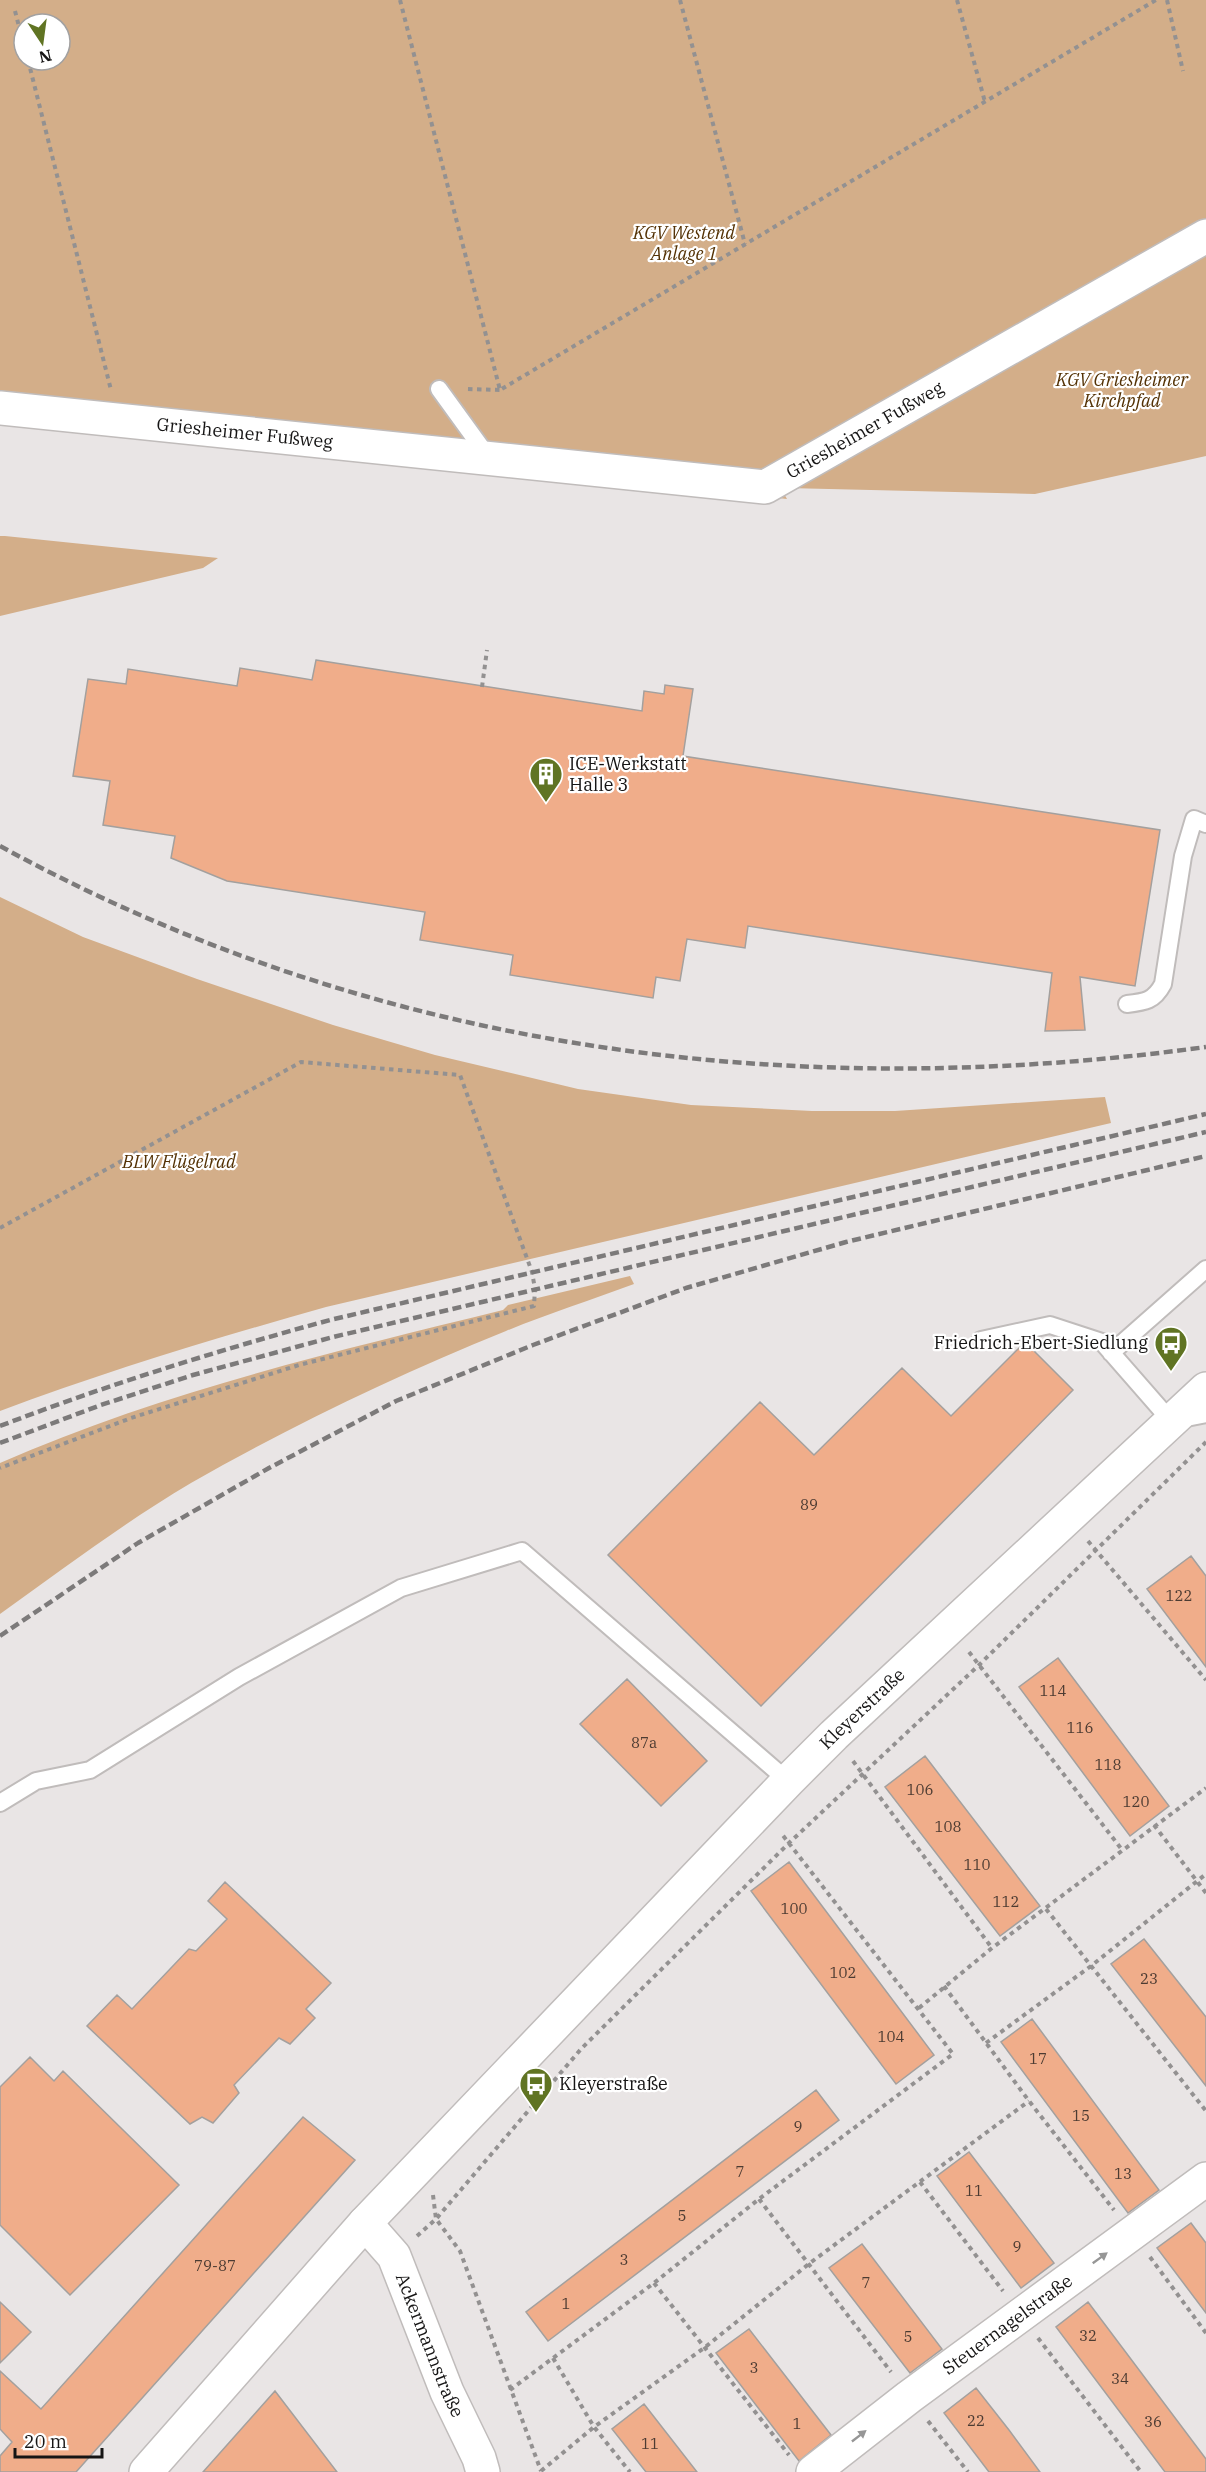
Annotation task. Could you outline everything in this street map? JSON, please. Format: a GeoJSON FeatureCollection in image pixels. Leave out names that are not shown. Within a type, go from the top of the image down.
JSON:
{"type":"FeatureCollection","features":[{"type":"Feature","properties":{"kind":"street","name":"Griesheimer Fußweg"},"geometry":{"type":"LineString","coordinates":[[0,408],[765,487],[1206,236]]}},
{"type":"Feature","properties":{"kind":"street","name":"Kleyerstraße"},"geometry":{"type":"LineString","coordinates":[[146,2472],[365,2223],[788,1781],[949,1627],[1206,1389]]}},
{"type":"Feature","properties":{"kind":"street","name":"Steuernagelstraße"},"geometry":{"type":"LineString","coordinates":[[804,2468],[909,2397],[1206,2179]]}},
{"type":"Feature","properties":{"kind":"street","name":"Ackermannstraße"},"geometry":{"type":"LineString","coordinates":[[365,2223],[394,2256],[447,2392],[479,2458],[483,2472]]}},
{"type":"Feature","properties":{"kind":"lane"},"geometry":{"type":"LineString","coordinates":[[440,389],[489,459]]}},
{"type":"Feature","properties":{"kind":"lane"},"geometry":{"type":"LineString","coordinates":[[1127,1004],[1144,1002],[1156,997],[1163,984],[1183,856],[1194,819],[1206,824]]}},
{"type":"Feature","properties":{"kind":"lane"},"geometry":{"type":"LineString","coordinates":[[1111,1353],[1206,1269]]}},
{"type":"Feature","properties":{"kind":"lane"},"geometry":{"type":"LineString","coordinates":[[981,1340],[1050,1325],[1102,1342],[1171,1421],[1206,1414]]}},
{"type":"Feature","properties":{"kind":"lane"},"geometry":{"type":"LineString","coordinates":[[0,1803],[36,1781],[90,1770],[239,1677],[401,1588],[522,1551],[788,1781]]}},
{"type":"Feature","properties":{"kind":"path"},"geometry":{"type":"LineString","coordinates":[[400,0],[500,390],[1156,0]]}},
{"type":"Feature","properties":{"kind":"path"},"geometry":{"type":"LineString","coordinates":[[680,0],[745,244]]}},
{"type":"Feature","properties":{"kind":"path"},"geometry":{"type":"LineString","coordinates":[[957,0],[985,102]]}},
{"type":"Feature","properties":{"kind":"path"},"geometry":{"type":"LineString","coordinates":[[1167,0],[1183,71]]}},
{"type":"Feature","properties":{"kind":"path"},"geometry":{"type":"LineString","coordinates":[[31,72],[119,419]]}},
{"type":"Feature","properties":{"kind":"path"},"geometry":{"type":"LineString","coordinates":[[483,687],[487,650]]}},
{"type":"Feature","properties":{"kind":"path"},"geometry":{"type":"LineString","coordinates":[[0,1228],[301,1062],[460,1075],[532,1272],[535,1289],[534,1306],[299,1365],[131,1418],[0,1468]]}},
{"type":"Feature","properties":{"kind":"path"},"geometry":{"type":"LineString","coordinates":[[394,2256],[436,2219],[581,2049],[789,1843],[979,1665],[1206,1442]]}},
{"type":"Feature","properties":{"kind":"path"},"geometry":{"type":"LineString","coordinates":[[1068,1517],[1206,1680]]}},
{"type":"Feature","properties":{"kind":"path"},"geometry":{"type":"LineString","coordinates":[[949,1627],[1123,1851]]}},
{"type":"Feature","properties":{"kind":"path"},"geometry":{"type":"LineString","coordinates":[[834,1735],[992,1948]]}},
{"type":"Feature","properties":{"kind":"path"},"geometry":{"type":"LineString","coordinates":[[919,2008],[992,1948],[1206,1788]]}},
{"type":"Feature","properties":{"kind":"path"},"geometry":{"type":"LineString","coordinates":[[510,2390],[953,2054],[762,1810]]}},
{"type":"Feature","properties":{"kind":"path"},"geometry":{"type":"LineString","coordinates":[[1154,1825],[1206,1893]]}},
{"type":"Feature","properties":{"kind":"path"},"geometry":{"type":"LineString","coordinates":[[986,2043],[1091,1966],[1206,1874]]}},
{"type":"Feature","properties":{"kind":"path"},"geometry":{"type":"LineString","coordinates":[[1046,1909],[1206,2111]]}},
{"type":"Feature","properties":{"kind":"path"},"geometry":{"type":"LineString","coordinates":[[944,1986],[1206,2333]]}},
{"type":"Feature","properties":{"kind":"path"},"geometry":{"type":"LineString","coordinates":[[429,2157],[436,2219],[460,2251],[542,2472],[594,2427],[704,2348],[810,2263],[1029,2101]]}},
{"type":"Feature","properties":{"kind":"path"},"geometry":{"type":"LineString","coordinates":[[759,2199],[968,2472]]}},
{"type":"Feature","properties":{"kind":"path"},"geometry":{"type":"LineString","coordinates":[[654,2283],[704,2348],[804,2468]]}},
{"type":"Feature","properties":{"kind":"path"},"geometry":{"type":"LineString","coordinates":[[554,2358],[594,2427],[630,2472]]}},
{"type":"Feature","properties":{"kind":"green space","name":"KGV Westend Anlage 1"},"geometry":{"type":"Polygon","coordinates":[[[0,0],[1206,0],[1206,229],[771,471],[787,499],[0,416],[0,0]]]}},
{"type":"Feature","properties":{"kind":"green space","name":"KGV Griesheimer Kirchpfad"},"geometry":{"type":"Polygon","coordinates":[[[1206,246],[1206,456],[1035,494],[787,488],[1206,246]]]}},
{"type":"Feature","properties":{"kind":"green space"},"geometry":{"type":"Polygon","coordinates":[[[0,536],[218,558],[203,568],[0,616],[0,536]]]}},
{"type":"Feature","properties":{"kind":"green space","name":"BLW Flügelrad"},"geometry":{"type":"Polygon","coordinates":[[[0,897],[83,937],[333,1025],[435,1055],[578,1089],[691,1105],[812,1111],[895,1111],[1105,1097],[1111,1123],[326,1307],[162,1356],[0,1411],[0,897]]]}},
{"type":"Feature","properties":{"kind":"green space"},"geometry":{"type":"Polygon","coordinates":[[[630,1276],[634,1284],[522,1325],[425,1365],[307,1421],[229,1462],[142,1514],[0,1614],[0,1463],[61,1438],[185,1394],[312,1358],[503,1310],[508,1305],[630,1276]]]}},
{"type":"Feature","properties":{"kind":"building","name":"ICE-Werkstatt Halle 3"},"geometry":{"type":"Polygon","coordinates":[[[316,660],[642,711],[644,691],[664,694],[665,685],[693,689],[683,756],[1160,830],[1135,986],[1080,977],[1085,1030],[1045,1031],[1052,973],[748,926],[745,948],[687,939],[680,981],[656,977],[653,998],[510,975],[513,955],[420,940],[425,912],[227,881],[171,858],[175,836],[103,825],[110,781],[73,776],[88,679],[126,684],[128,669],[237,686],[240,668],[312,680],[316,660]]]}},
{"type":"Feature","properties":{"kind":"building"},"geometry":{"type":"Polygon","coordinates":[[[1025,1342],[1073,1390],[761,1706],[608,1555],[760,1402],[814,1455],[902,1368],[951,1416],[1025,1342]]]}},
{"type":"Feature","properties":{"kind":"building"},"geometry":{"type":"Polygon","coordinates":[[[1191,1556],[1206,1576],[1206,1667],[1147,1589],[1191,1556]]]}},
{"type":"Feature","properties":{"kind":"building"},"geometry":{"type":"Polygon","coordinates":[[[1058,1658],[1169,1806],[1130,1836],[1019,1687],[1058,1658]]]}},
{"type":"Feature","properties":{"kind":"building"},"geometry":{"type":"Polygon","coordinates":[[[627,1679],[707,1761],[661,1806],[580,1724],[627,1679]]]}},
{"type":"Feature","properties":{"kind":"building"},"geometry":{"type":"Polygon","coordinates":[[[925,1756],[1040,1906],[1000,1936],[885,1787],[925,1756]]]}},
{"type":"Feature","properties":{"kind":"building"},"geometry":{"type":"Polygon","coordinates":[[[789,1862],[934,2055],[896,2084],[751,1891],[789,1862]]]}},
{"type":"Feature","properties":{"kind":"building"},"geometry":{"type":"Polygon","coordinates":[[[225,1882],[331,1983],[306,2009],[315,2018],[290,2044],[279,2038],[234,2085],[239,2093],[213,2123],[202,2117],[190,2124],[87,2026],[117,1995],[132,2009],[189,1949],[196,1951],[227,1919],[208,1901],[225,1882]]]}},
{"type":"Feature","properties":{"kind":"building"},"geometry":{"type":"Polygon","coordinates":[[[1144,1939],[1206,2017],[1206,2086],[1111,1964],[1144,1939]]]}},
{"type":"Feature","properties":{"kind":"building"},"geometry":{"type":"Polygon","coordinates":[[[1032,2019],[1159,2190],[1128,2213],[1001,2042],[1032,2019]]]}},
{"type":"Feature","properties":{"kind":"building"},"geometry":{"type":"Polygon","coordinates":[[[30,2057],[54,2081],[63,2071],[179,2185],[70,2295],[0,2225],[0,2087],[30,2057]]]}},
{"type":"Feature","properties":{"kind":"building"},"geometry":{"type":"Polygon","coordinates":[[[816,2090],[839,2120],[548,2341],[526,2312],[816,2090]]]}},
{"type":"Feature","properties":{"kind":"building"},"geometry":{"type":"Polygon","coordinates":[[[303,2117],[355,2160],[76,2472],[0,2472],[0,2456],[12,2442],[0,2429],[0,2371],[41,2409],[303,2117]]]}},
{"type":"Feature","properties":{"kind":"building"},"geometry":{"type":"Polygon","coordinates":[[[969,2152],[1054,2263],[1021,2288],[937,2176],[969,2152]]]}},
{"type":"Feature","properties":{"kind":"building"},"geometry":{"type":"Polygon","coordinates":[[[1191,2223],[1206,2243],[1206,2313],[1157,2248],[1191,2223]]]}},
{"type":"Feature","properties":{"kind":"building"},"geometry":{"type":"Polygon","coordinates":[[[862,2244],[942,2349],[910,2373],[829,2268],[862,2244]]]}},
{"type":"Feature","properties":{"kind":"building"},"geometry":{"type":"Polygon","coordinates":[[[0,2302],[31,2332],[0,2363],[0,2302]]]}},
{"type":"Feature","properties":{"kind":"building"},"geometry":{"type":"Polygon","coordinates":[[[1088,2302],[1206,2459],[1206,2472],[1165,2472],[1056,2327],[1088,2302]]]}},
{"type":"Feature","properties":{"kind":"building"},"geometry":{"type":"Polygon","coordinates":[[[749,2329],[831,2435],[799,2461],[716,2353],[749,2329]]]}},
{"type":"Feature","properties":{"kind":"building"},"geometry":{"type":"Polygon","coordinates":[[[976,2388],[1040,2472],[989,2472],[944,2413],[976,2388]]]}},
{"type":"Feature","properties":{"kind":"building"},"geometry":{"type":"Polygon","coordinates":[[[275,2391],[337,2472],[203,2472],[275,2391]]]}},
{"type":"Feature","properties":{"kind":"building"},"geometry":{"type":"Polygon","coordinates":[[[644,2404],[697,2472],[646,2472],[612,2429],[644,2404]]]}},
{"type":"Feature","properties":{"kind":"railway"},"geometry":{"type":"LineString","coordinates":[[0,846],[142,916],[287,972],[435,1015],[586,1045],[739,1063],[893,1068],[1049,1063],[1206,1047]]}},
{"type":"Feature","properties":{"kind":"railway"},"geometry":{"type":"LineString","coordinates":[[0,1426],[164,1369],[330,1320],[1206,1114]]}},
{"type":"Feature","properties":{"kind":"railway"},"geometry":{"type":"LineString","coordinates":[[0,1443],[101,1405],[193,1375],[333,1337],[1206,1132]]}},
{"type":"Feature","properties":{"kind":"railway"},"geometry":{"type":"LineString","coordinates":[[0,1636],[138,1543],[269,1468],[396,1401],[533,1345],[686,1288],[846,1242],[1206,1156]]}},
{"type":"Feature","properties":{"kind":"place","name":"ICE-Werkstatt Halle 3"},"geometry":{"type":"Point","coordinates":[546,803]}},
{"type":"Feature","properties":{"kind":"place","name":"Friedrich-Ebert-Siedlung"},"geometry":{"type":"Point","coordinates":[1171,1372]}},
{"type":"Feature","properties":{"kind":"place","name":"Kleyerstraße"},"geometry":{"type":"Point","coordinates":[536,2113]}}]}
